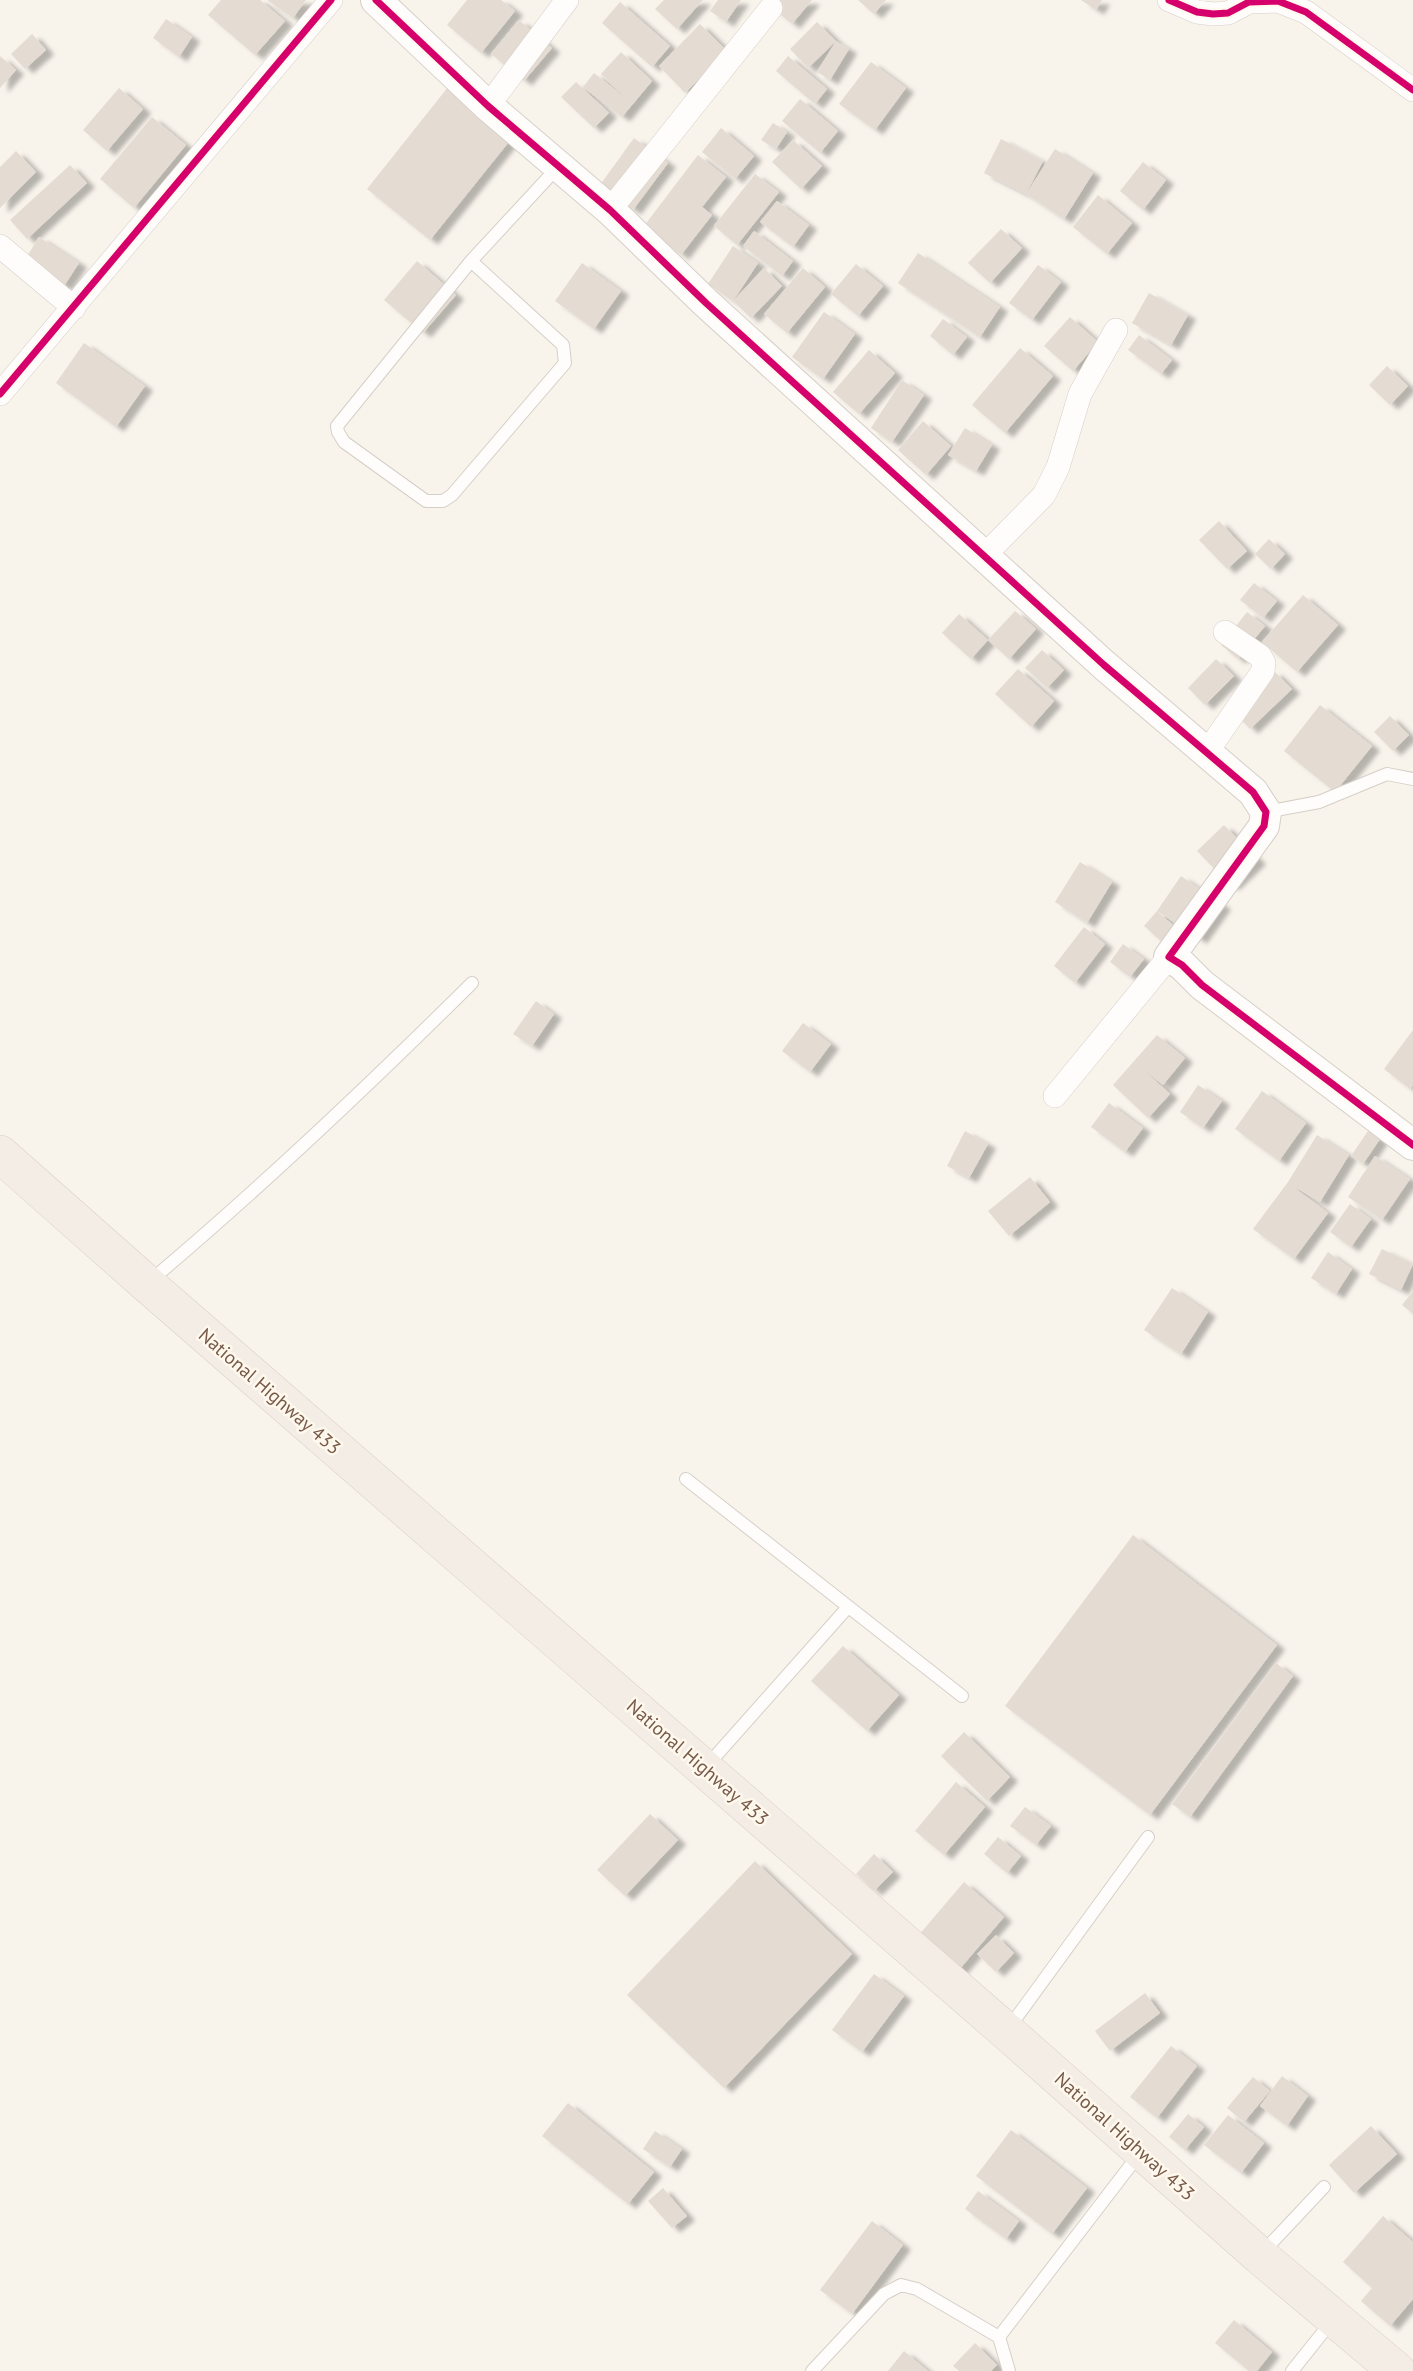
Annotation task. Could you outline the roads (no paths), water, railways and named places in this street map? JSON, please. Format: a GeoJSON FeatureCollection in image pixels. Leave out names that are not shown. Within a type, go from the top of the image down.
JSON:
{"type":"FeatureCollection","features":[{"type":"Feature","properties":{"kind":"main road","name":"National Highway 433"},"geometry":{"type":"LineString","coordinates":[[0,1154],[1006,2031],[1260,2256],[1397,2371]]}},
{"type":"Feature","properties":{"kind":"street"},"geometry":{"type":"LineString","coordinates":[[0,394],[331,0]]}},
{"type":"Feature","properties":{"kind":"street"},"geometry":{"type":"LineString","coordinates":[[376,0],[488,106],[610,211],[706,303],[1104,665],[1253,792],[1266,812],[1264,826],[1246,854],[1169,957],[1055,1096]]}},
{"type":"Feature","properties":{"kind":"street"},"geometry":{"type":"LineString","coordinates":[[488,106],[566,0]]}},
{"type":"Feature","properties":{"kind":"street"},"geometry":{"type":"LineString","coordinates":[[1169,0],[1197,12],[1213,14],[1227,13],[1249,2],[1278,1],[1306,12],[1413,90]]}},
{"type":"Feature","properties":{"kind":"street"},"geometry":{"type":"LineString","coordinates":[[610,211],[771,8]]}},
{"type":"Feature","properties":{"kind":"street"},"geometry":{"type":"LineString","coordinates":[[0,246],[74,308]]}},
{"type":"Feature","properties":{"kind":"street"},"geometry":{"type":"LineString","coordinates":[[984,556],[1044,495],[1052,481],[1075,417],[1080,394],[1116,330]]}},
{"type":"Feature","properties":{"kind":"street"},"geometry":{"type":"LineString","coordinates":[[1207,752],[1263,671],[1264,663],[1260,656],[1224,632]]}},
{"type":"Feature","properties":{"kind":"street"},"geometry":{"type":"LineString","coordinates":[[1169,957],[1413,1145]]}},
{"type":"Feature","properties":{"kind":"lane"},"geometry":{"type":"LineString","coordinates":[[471,261],[563,345],[565,363],[452,495],[436,503],[426,501],[344,442],[337,426],[471,261],[558,167]]}},
{"type":"Feature","properties":{"kind":"lane"},"geometry":{"type":"LineString","coordinates":[[1266,812],[1319,802],[1387,774],[1413,779]]}},
{"type":"Feature","properties":{"kind":"lane"},"geometry":{"type":"LineString","coordinates":[[147,1284],[236,1209],[471,983]]}},
{"type":"Feature","properties":{"kind":"lane"},"geometry":{"type":"LineString","coordinates":[[686,1479],[962,1696]]}},
{"type":"Feature","properties":{"kind":"lane"},"geometry":{"type":"LineString","coordinates":[[705,1768],[848,1607]]}},
{"type":"Feature","properties":{"kind":"lane"},"geometry":{"type":"LineString","coordinates":[[1006,2031],[1148,1837]]}},
{"type":"Feature","properties":{"kind":"lane"},"geometry":{"type":"LineString","coordinates":[[999,2337],[1142,2150]]}},
{"type":"Feature","properties":{"kind":"lane"},"geometry":{"type":"LineString","coordinates":[[1260,2256],[1324,2187]]}},
{"type":"Feature","properties":{"kind":"lane"},"geometry":{"type":"LineString","coordinates":[[812,2371],[884,2294],[901,2285],[917,2289],[999,2337],[1009,2371]]}},
{"type":"Feature","properties":{"kind":"lane"},"geometry":{"type":"LineString","coordinates":[[1292,2371],[1334,2318]]}}]}
